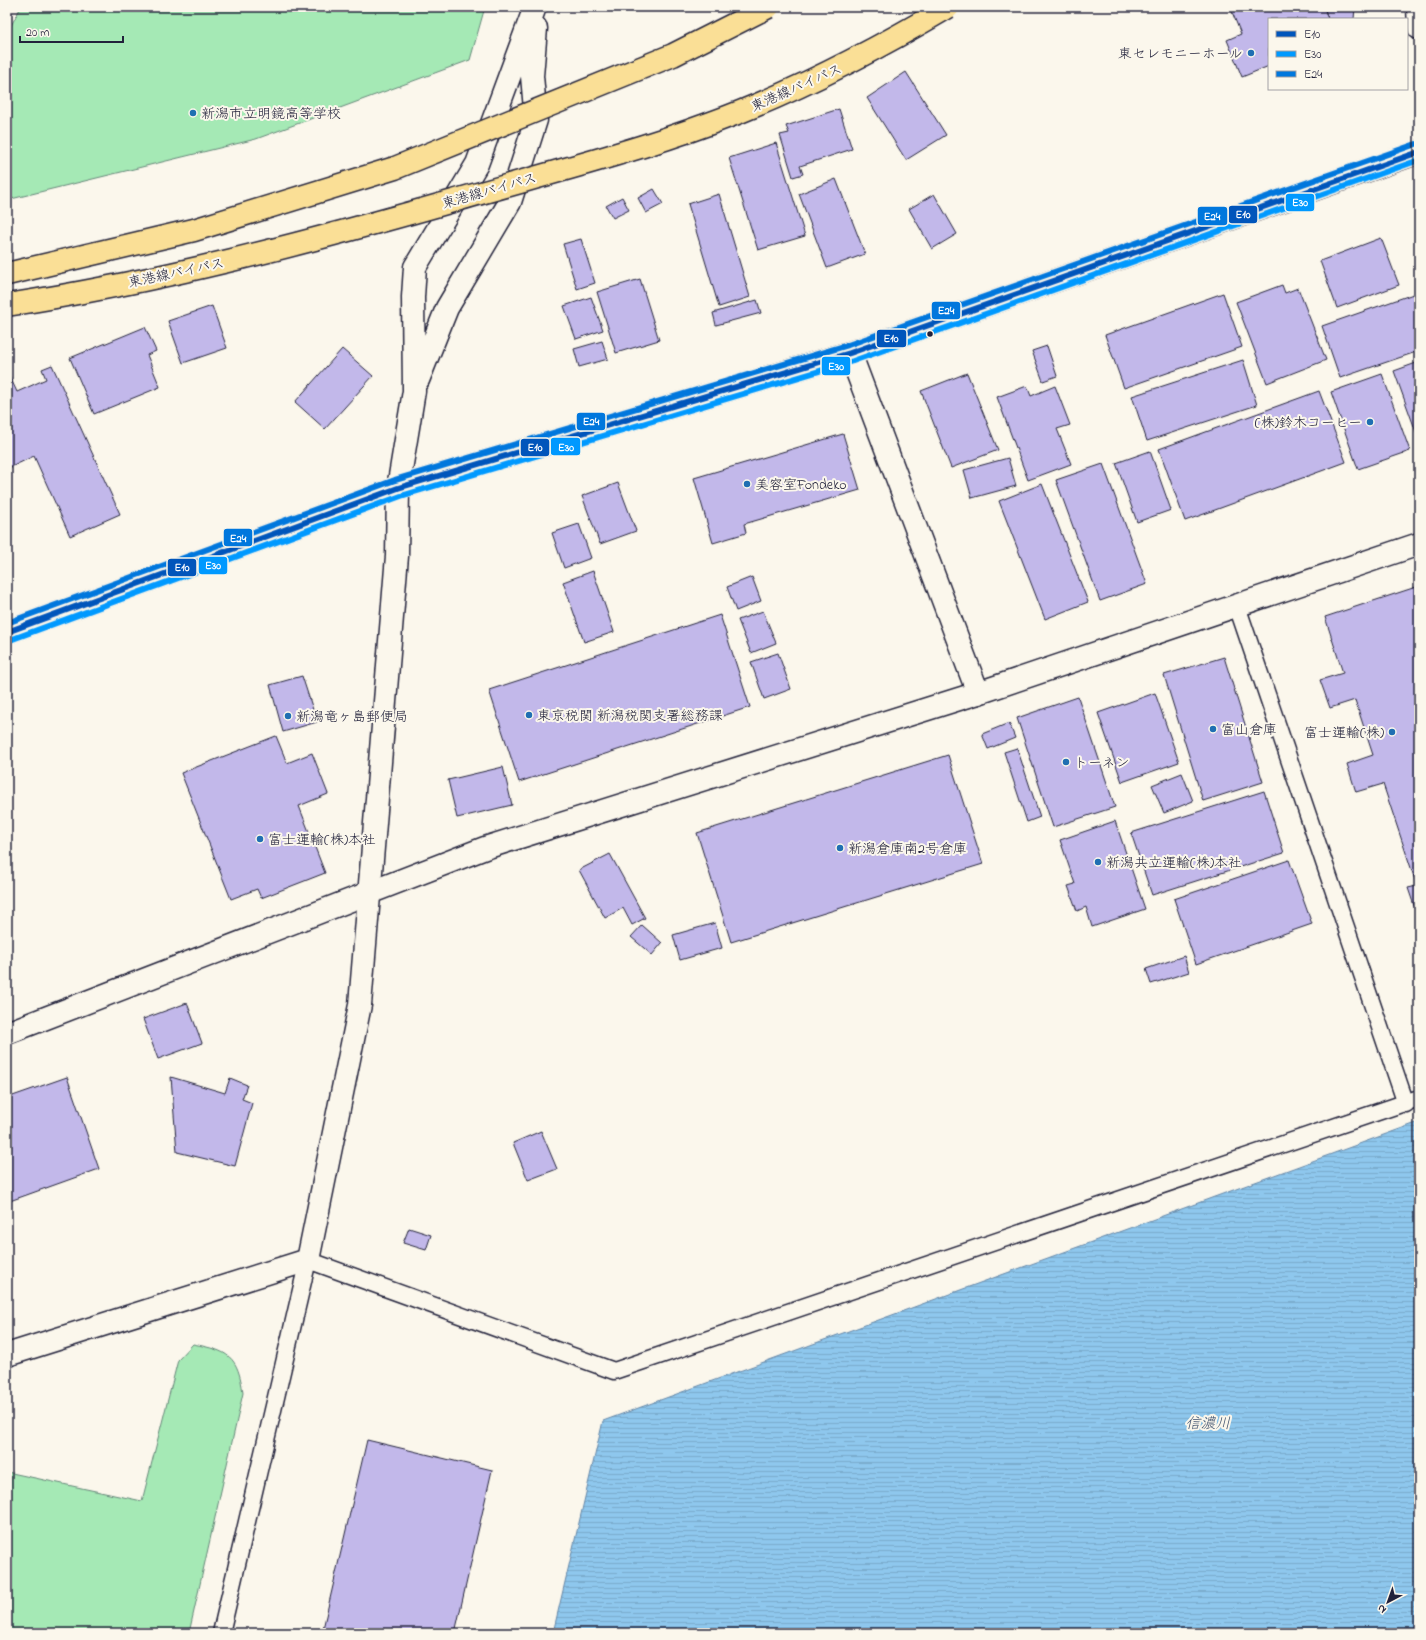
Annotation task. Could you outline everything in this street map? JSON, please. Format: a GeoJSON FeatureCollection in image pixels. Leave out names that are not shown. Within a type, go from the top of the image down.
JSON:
{"type":"FeatureCollection","features":[{"type":"Feature","properties":{"kind":"highway"},"geometry":{"type":"LineString","coordinates":[[7,274],[194,230],[395,168],[673,55],[768,7]]}},
{"type":"Feature","properties":{"kind":"highway","name":"東港線バイパス"},"geometry":{"type":"LineString","coordinates":[[7,305],[209,267],[410,213],[644,146],[712,123],[803,85],[843,66],[948,7]]}},
{"type":"Feature","properties":{"kind":"highway"},"geometry":{"type":"LineString","coordinates":[[7,632],[398,488],[850,353],[1419,152]]}},
{"type":"Feature","properties":{"kind":"street"},"geometry":{"type":"LineString","coordinates":[[414,391],[447,308],[510,202],[520,172],[536,120],[532,76],[536,7]]}},
{"type":"Feature","properties":{"kind":"street"},"geometry":{"type":"LineString","coordinates":[[7,1355],[308,1260],[360,1005],[397,556],[398,488],[414,391],[412,297],[415,267],[477,164],[536,7]]}},
{"type":"Feature","properties":{"kind":"street"},"geometry":{"type":"LineString","coordinates":[[1418,7],[1419,28]]}},
{"type":"Feature","properties":{"kind":"street"},"geometry":{"type":"LineString","coordinates":[[850,353],[978,692]]}},
{"type":"Feature","properties":{"kind":"street"},"geometry":{"type":"LineString","coordinates":[[7,1033],[484,848],[978,692],[1419,544]]}},
{"type":"Feature","properties":{"kind":"lane"},"geometry":{"type":"LineString","coordinates":[[221,1633],[308,1260],[614,1371],[1412,1101],[1237,606]]}},
{"type":"Feature","properties":{"kind":"green space","name":"新潟市立明鏡高等学校"},"geometry":{"type":"Polygon","coordinates":[[[21,7],[485,7],[470,60],[256,139],[7,200],[7,33],[21,7]]]}},
{"type":"Feature","properties":{"kind":"green space"},"geometry":{"type":"Polygon","coordinates":[[[193,1344],[215,1349],[229,1357],[238,1370],[243,1393],[189,1633],[7,1633],[7,1472],[142,1501],[178,1360],[193,1344]]]}},
{"type":"Feature","properties":{"kind":"water","name":"信濃川"},"geometry":{"type":"Polygon","coordinates":[[[1419,1122],[1419,1633],[553,1633],[603,1421],[1419,1122]]]}},
{"type":"Feature","properties":{"kind":"building","name":"東セレモニーホール"},"geometry":{"type":"Polygon","coordinates":[[[1230,7],[1324,7],[1328,18],[1268,18],[1268,66],[1242,77],[1227,40],[1241,34],[1230,7]]]}},
{"type":"Feature","properties":{"kind":"building"},"geometry":{"type":"Polygon","coordinates":[[[1324,7],[1355,7],[1354,18],[1328,18],[1324,7]]]}},
{"type":"Feature","properties":{"kind":"building"},"geometry":{"type":"Polygon","coordinates":[[[906,72],[946,135],[906,160],[867,98],[906,72]]]}},
{"type":"Feature","properties":{"kind":"building"},"geometry":{"type":"Polygon","coordinates":[[[839,109],[852,149],[800,166],[803,174],[793,177],[780,135],[789,133],[786,126],[839,109]]]}},
{"type":"Feature","properties":{"kind":"building"},"geometry":{"type":"Polygon","coordinates":[[[776,143],[805,236],[758,250],[729,158],[776,143]]]}},
{"type":"Feature","properties":{"kind":"building"},"geometry":{"type":"Polygon","coordinates":[[[836,179],[865,254],[827,268],[799,194],[836,179]]]}},
{"type":"Feature","properties":{"kind":"building"},"geometry":{"type":"Polygon","coordinates":[[[654,189],[663,204],[646,213],[638,198],[654,189]]]}},
{"type":"Feature","properties":{"kind":"building"},"geometry":{"type":"Polygon","coordinates":[[[719,194],[750,297],[719,307],[688,204],[719,194]]]}},
{"type":"Feature","properties":{"kind":"building"},"geometry":{"type":"Polygon","coordinates":[[[934,194],[957,234],[932,249],[909,209],[934,194]]]}},
{"type":"Feature","properties":{"kind":"building"},"geometry":{"type":"Polygon","coordinates":[[[622,197],[629,210],[613,218],[606,206],[622,197]]]}},
{"type":"Feature","properties":{"kind":"building"},"geometry":{"type":"Polygon","coordinates":[[[1381,238],[1399,285],[1337,308],[1320,261],[1381,238]]]}},
{"type":"Feature","properties":{"kind":"building"},"geometry":{"type":"Polygon","coordinates":[[[581,239],[595,283],[577,289],[563,244],[581,239]]]}},
{"type":"Feature","properties":{"kind":"building"},"geometry":{"type":"Polygon","coordinates":[[[640,279],[659,340],[616,353],[597,292],[640,279]]]}},
{"type":"Feature","properties":{"kind":"building"},"geometry":{"type":"Polygon","coordinates":[[[1282,285],[1285,293],[1298,288],[1326,360],[1267,383],[1236,302],[1282,285]]]}},
{"type":"Feature","properties":{"kind":"building"},"geometry":{"type":"Polygon","coordinates":[[[1419,292],[1419,351],[1340,378],[1322,326],[1419,292]]]}},
{"type":"Feature","properties":{"kind":"building"},"geometry":{"type":"Polygon","coordinates":[[[1223,293],[1242,347],[1124,388],[1105,335],[1223,293]]]}},
{"type":"Feature","properties":{"kind":"building"},"geometry":{"type":"Polygon","coordinates":[[[591,297],[603,330],[576,339],[564,306],[591,297]]]}},
{"type":"Feature","properties":{"kind":"building"},"geometry":{"type":"Polygon","coordinates":[[[757,300],[761,313],[716,325],[713,313],[757,300]]]}},
{"type":"Feature","properties":{"kind":"building"},"geometry":{"type":"Polygon","coordinates":[[[212,306],[227,348],[183,363],[168,321],[212,306]]]}},
{"type":"Feature","properties":{"kind":"building"},"geometry":{"type":"Polygon","coordinates":[[[145,327],[156,351],[147,355],[160,387],[94,414],[70,358],[145,327]]]}},
{"type":"Feature","properties":{"kind":"building"},"geometry":{"type":"Polygon","coordinates":[[[602,341],[608,359],[579,367],[574,349],[602,341]]]}},
{"type":"Feature","properties":{"kind":"building"},"geometry":{"type":"Polygon","coordinates":[[[1047,346],[1057,376],[1043,381],[1032,351],[1047,346]]]}},
{"type":"Feature","properties":{"kind":"building"},"geometry":{"type":"Polygon","coordinates":[[[342,349],[373,376],[325,429],[295,402],[342,349]]]}},
{"type":"Feature","properties":{"kind":"building"},"geometry":{"type":"Polygon","coordinates":[[[1243,360],[1257,405],[1147,441],[1132,396],[1243,360]]]}},
{"type":"Feature","properties":{"kind":"building"},"geometry":{"type":"Polygon","coordinates":[[[1419,362],[1419,440],[1394,371],[1419,362]]]}},
{"type":"Feature","properties":{"kind":"building"},"geometry":{"type":"Polygon","coordinates":[[[52,365],[120,514],[70,536],[34,456],[9,468],[7,463],[7,378],[10,377],[17,392],[46,379],[42,369],[52,365]]]}},
{"type":"Feature","properties":{"kind":"building"},"geometry":{"type":"Polygon","coordinates":[[[967,373],[998,450],[951,468],[921,391],[967,373]]]}},
{"type":"Feature","properties":{"kind":"building","name":"(株)鈴木コーヒー"},"geometry":{"type":"Polygon","coordinates":[[[1382,374],[1410,451],[1358,469],[1331,392],[1382,374]]]}},
{"type":"Feature","properties":{"kind":"building"},"geometry":{"type":"Polygon","coordinates":[[[1027,386],[1031,396],[1055,386],[1070,425],[1057,429],[1071,464],[1028,480],[997,397],[1027,386]]]}},
{"type":"Feature","properties":{"kind":"building"},"geometry":{"type":"Polygon","coordinates":[[[1319,391],[1346,462],[1185,521],[1159,449],[1319,391]]]}},
{"type":"Feature","properties":{"kind":"building"},"geometry":{"type":"Polygon","coordinates":[[[843,434],[860,490],[744,524],[746,533],[713,543],[694,478],[843,434]]]}},
{"type":"Feature","properties":{"kind":"building"},"geometry":{"type":"Polygon","coordinates":[[[1150,451],[1171,510],[1137,522],[1116,463],[1150,451]]]}},
{"type":"Feature","properties":{"kind":"building"},"geometry":{"type":"Polygon","coordinates":[[[1008,458],[1016,486],[972,498],[964,470],[1008,458]]]}},
{"type":"Feature","properties":{"kind":"building"},"geometry":{"type":"Polygon","coordinates":[[[1103,464],[1147,584],[1100,601],[1056,480],[1103,464]]]}},
{"type":"Feature","properties":{"kind":"building"},"geometry":{"type":"Polygon","coordinates":[[[618,483],[636,531],[600,544],[582,496],[618,483]]]}},
{"type":"Feature","properties":{"kind":"building"},"geometry":{"type":"Polygon","coordinates":[[[1042,484],[1088,602],[1045,619],[999,501],[1042,484]]]}},
{"type":"Feature","properties":{"kind":"building"},"geometry":{"type":"Polygon","coordinates":[[[579,524],[591,558],[564,568],[552,533],[579,524]]]}},
{"type":"Feature","properties":{"kind":"building"},"geometry":{"type":"Polygon","coordinates":[[[593,571],[614,632],[584,642],[563,582],[593,571]]]}},
{"type":"Feature","properties":{"kind":"building"},"geometry":{"type":"Polygon","coordinates":[[[752,577],[761,601],[736,611],[727,587],[752,577]]]}},
{"type":"Feature","properties":{"kind":"building","name":"富士運輸(株)"},"geometry":{"type":"Polygon","coordinates":[[[1419,586],[1419,920],[1408,888],[1417,886],[1383,784],[1356,792],[1347,764],[1373,755],[1355,700],[1330,708],[1320,680],[1343,673],[1325,617],[1419,586]]]}},
{"type":"Feature","properties":{"kind":"building"},"geometry":{"type":"Polygon","coordinates":[[[763,611],[776,643],[751,653],[738,620],[763,611]]]}},
{"type":"Feature","properties":{"kind":"building"},"geometry":{"type":"Polygon","coordinates":[[[720,615],[750,707],[519,782],[489,690],[720,615]]]}},
{"type":"Feature","properties":{"kind":"building"},"geometry":{"type":"Polygon","coordinates":[[[778,653],[791,689],[764,699],[751,662],[778,653]]]}},
{"type":"Feature","properties":{"kind":"building","name":"富山倉庫"},"geometry":{"type":"Polygon","coordinates":[[[1224,657],[1263,782],[1203,801],[1164,675],[1224,657]]]}},
{"type":"Feature","properties":{"kind":"building"},"geometry":{"type":"Polygon","coordinates":[[[302,676],[317,722],[283,732],[270,685],[302,676]]]}},
{"type":"Feature","properties":{"kind":"building"},"geometry":{"type":"Polygon","coordinates":[[[1155,693],[1179,762],[1122,782],[1098,713],[1155,693]]]}},
{"type":"Feature","properties":{"kind":"building","name":"トーネン"},"geometry":{"type":"Polygon","coordinates":[[[1078,697],[1115,807],[1053,827],[1017,718],[1078,697]]]}},
{"type":"Feature","properties":{"kind":"building"},"geometry":{"type":"Polygon","coordinates":[[[1009,723],[1015,738],[988,749],[982,734],[1009,723]]]}},
{"type":"Feature","properties":{"kind":"building","name":"富士運輸(株)本社"},"geometry":{"type":"Polygon","coordinates":[[[276,736],[287,763],[312,753],[328,794],[299,806],[325,873],[261,898],[257,889],[231,899],[181,773],[276,736]]]}},
{"type":"Feature","properties":{"kind":"building"},"geometry":{"type":"Polygon","coordinates":[[[1017,748],[1040,817],[1027,822],[1004,752],[1017,748]]]}},
{"type":"Feature","properties":{"kind":"building","name":"新潟倉庫南2号倉庫"},"geometry":{"type":"Polygon","coordinates":[[[948,755],[983,864],[731,942],[697,833],[948,755]]]}},
{"type":"Feature","properties":{"kind":"building"},"geometry":{"type":"Polygon","coordinates":[[[503,767],[512,805],[457,818],[448,780],[503,767]]]}},
{"type":"Feature","properties":{"kind":"building"},"geometry":{"type":"Polygon","coordinates":[[[1182,773],[1193,801],[1164,813],[1152,785],[1182,773]]]}},
{"type":"Feature","properties":{"kind":"building"},"geometry":{"type":"Polygon","coordinates":[[[1264,791],[1284,853],[1152,895],[1131,833],[1264,791]]]}},
{"type":"Feature","properties":{"kind":"building","name":"新潟共立運輸(株)本社"},"geometry":{"type":"Polygon","coordinates":[[[1115,821],[1145,909],[1092,927],[1086,907],[1077,911],[1068,886],[1075,884],[1060,840],[1115,821]]]}},
{"type":"Feature","properties":{"kind":"building"},"geometry":{"type":"Polygon","coordinates":[[[610,854],[645,918],[632,925],[623,908],[605,918],[579,870],[610,854]]]}},
{"type":"Feature","properties":{"kind":"building"},"geometry":{"type":"Polygon","coordinates":[[[1289,860],[1312,924],[1196,964],[1174,899],[1289,860]]]}},
{"type":"Feature","properties":{"kind":"building"},"geometry":{"type":"Polygon","coordinates":[[[715,923],[722,948],[680,960],[673,935],[715,923]]]}},
{"type":"Feature","properties":{"kind":"building"},"geometry":{"type":"Polygon","coordinates":[[[642,925],[662,943],[652,955],[631,937],[642,925]]]}},
{"type":"Feature","properties":{"kind":"building"},"geometry":{"type":"Polygon","coordinates":[[[1184,956],[1189,972],[1151,984],[1146,969],[1184,956]]]}},
{"type":"Feature","properties":{"kind":"building"},"geometry":{"type":"Polygon","coordinates":[[[187,1003],[202,1043],[158,1059],[143,1019],[187,1003]]]}},
{"type":"Feature","properties":{"kind":"building"},"geometry":{"type":"Polygon","coordinates":[[[67,1077],[99,1169],[7,1202],[7,1098],[67,1077]]]}},
{"type":"Feature","properties":{"kind":"building"},"geometry":{"type":"Polygon","coordinates":[[[171,1077],[225,1093],[230,1078],[247,1085],[242,1099],[252,1103],[235,1166],[177,1152],[171,1077]]]}},
{"type":"Feature","properties":{"kind":"building"},"geometry":{"type":"Polygon","coordinates":[[[541,1131],[557,1169],[528,1180],[513,1143],[541,1131]]]}},
{"type":"Feature","properties":{"kind":"building"},"geometry":{"type":"Polygon","coordinates":[[[409,1228],[431,1235],[426,1250],[403,1243],[409,1228]]]}},
{"type":"Feature","properties":{"kind":"building"},"geometry":{"type":"Polygon","coordinates":[[[367,1440],[492,1470],[455,1633],[322,1633],[367,1440]]]}},
{"type":"Feature","properties":{"kind":"transit line","name":"E24"},"geometry":{"type":"LineString","coordinates":[[7,623],[395,480],[848,345],[1416,144]]}},
{"type":"Feature","properties":{"kind":"transit line","name":"E10"},"geometry":{"type":"LineString","coordinates":[[7,632],[398,488],[850,353],[1419,152]]}},
{"type":"Feature","properties":{"kind":"transit line","name":"E30"},"geometry":{"type":"LineString","coordinates":[[10,640],[401,496],[853,361],[1419,160]]}},
{"type":"Feature","properties":{"kind":"place","name":"東セレモニーホール"},"geometry":{"type":"Point","coordinates":[1251,53]}},
{"type":"Feature","properties":{"kind":"place","name":"新潟市立明鏡高等学校"},"geometry":{"type":"Point","coordinates":[193,113]}},
{"type":"Feature","properties":{"kind":"place","name":"(株)鈴木コーヒー"},"geometry":{"type":"Point","coordinates":[1370,422]}},
{"type":"Feature","properties":{"kind":"place","name":"美容室Fondeko"},"geometry":{"type":"Point","coordinates":[747,484]}},
{"type":"Feature","properties":{"kind":"place","name":"東京税関 新潟税関支署総務課"},"geometry":{"type":"Point","coordinates":[529,715]}},
{"type":"Feature","properties":{"kind":"place","name":"新潟竜ヶ島郵便局"},"geometry":{"type":"Point","coordinates":[288,716]}},
{"type":"Feature","properties":{"kind":"place","name":"富山倉庫"},"geometry":{"type":"Point","coordinates":[1213,729]}},
{"type":"Feature","properties":{"kind":"place","name":"富士運輸(株)"},"geometry":{"type":"Point","coordinates":[1392,732]}},
{"type":"Feature","properties":{"kind":"place","name":"トーネン"},"geometry":{"type":"Point","coordinates":[1066,762]}},
{"type":"Feature","properties":{"kind":"place","name":"富士運輸(株)本社"},"geometry":{"type":"Point","coordinates":[260,839]}},
{"type":"Feature","properties":{"kind":"place","name":"新潟倉庫南2号倉庫"},"geometry":{"type":"Point","coordinates":[840,848]}},
{"type":"Feature","properties":{"kind":"place","name":"新潟共立運輸(株)本社"},"geometry":{"type":"Point","coordinates":[1098,862]}}]}
